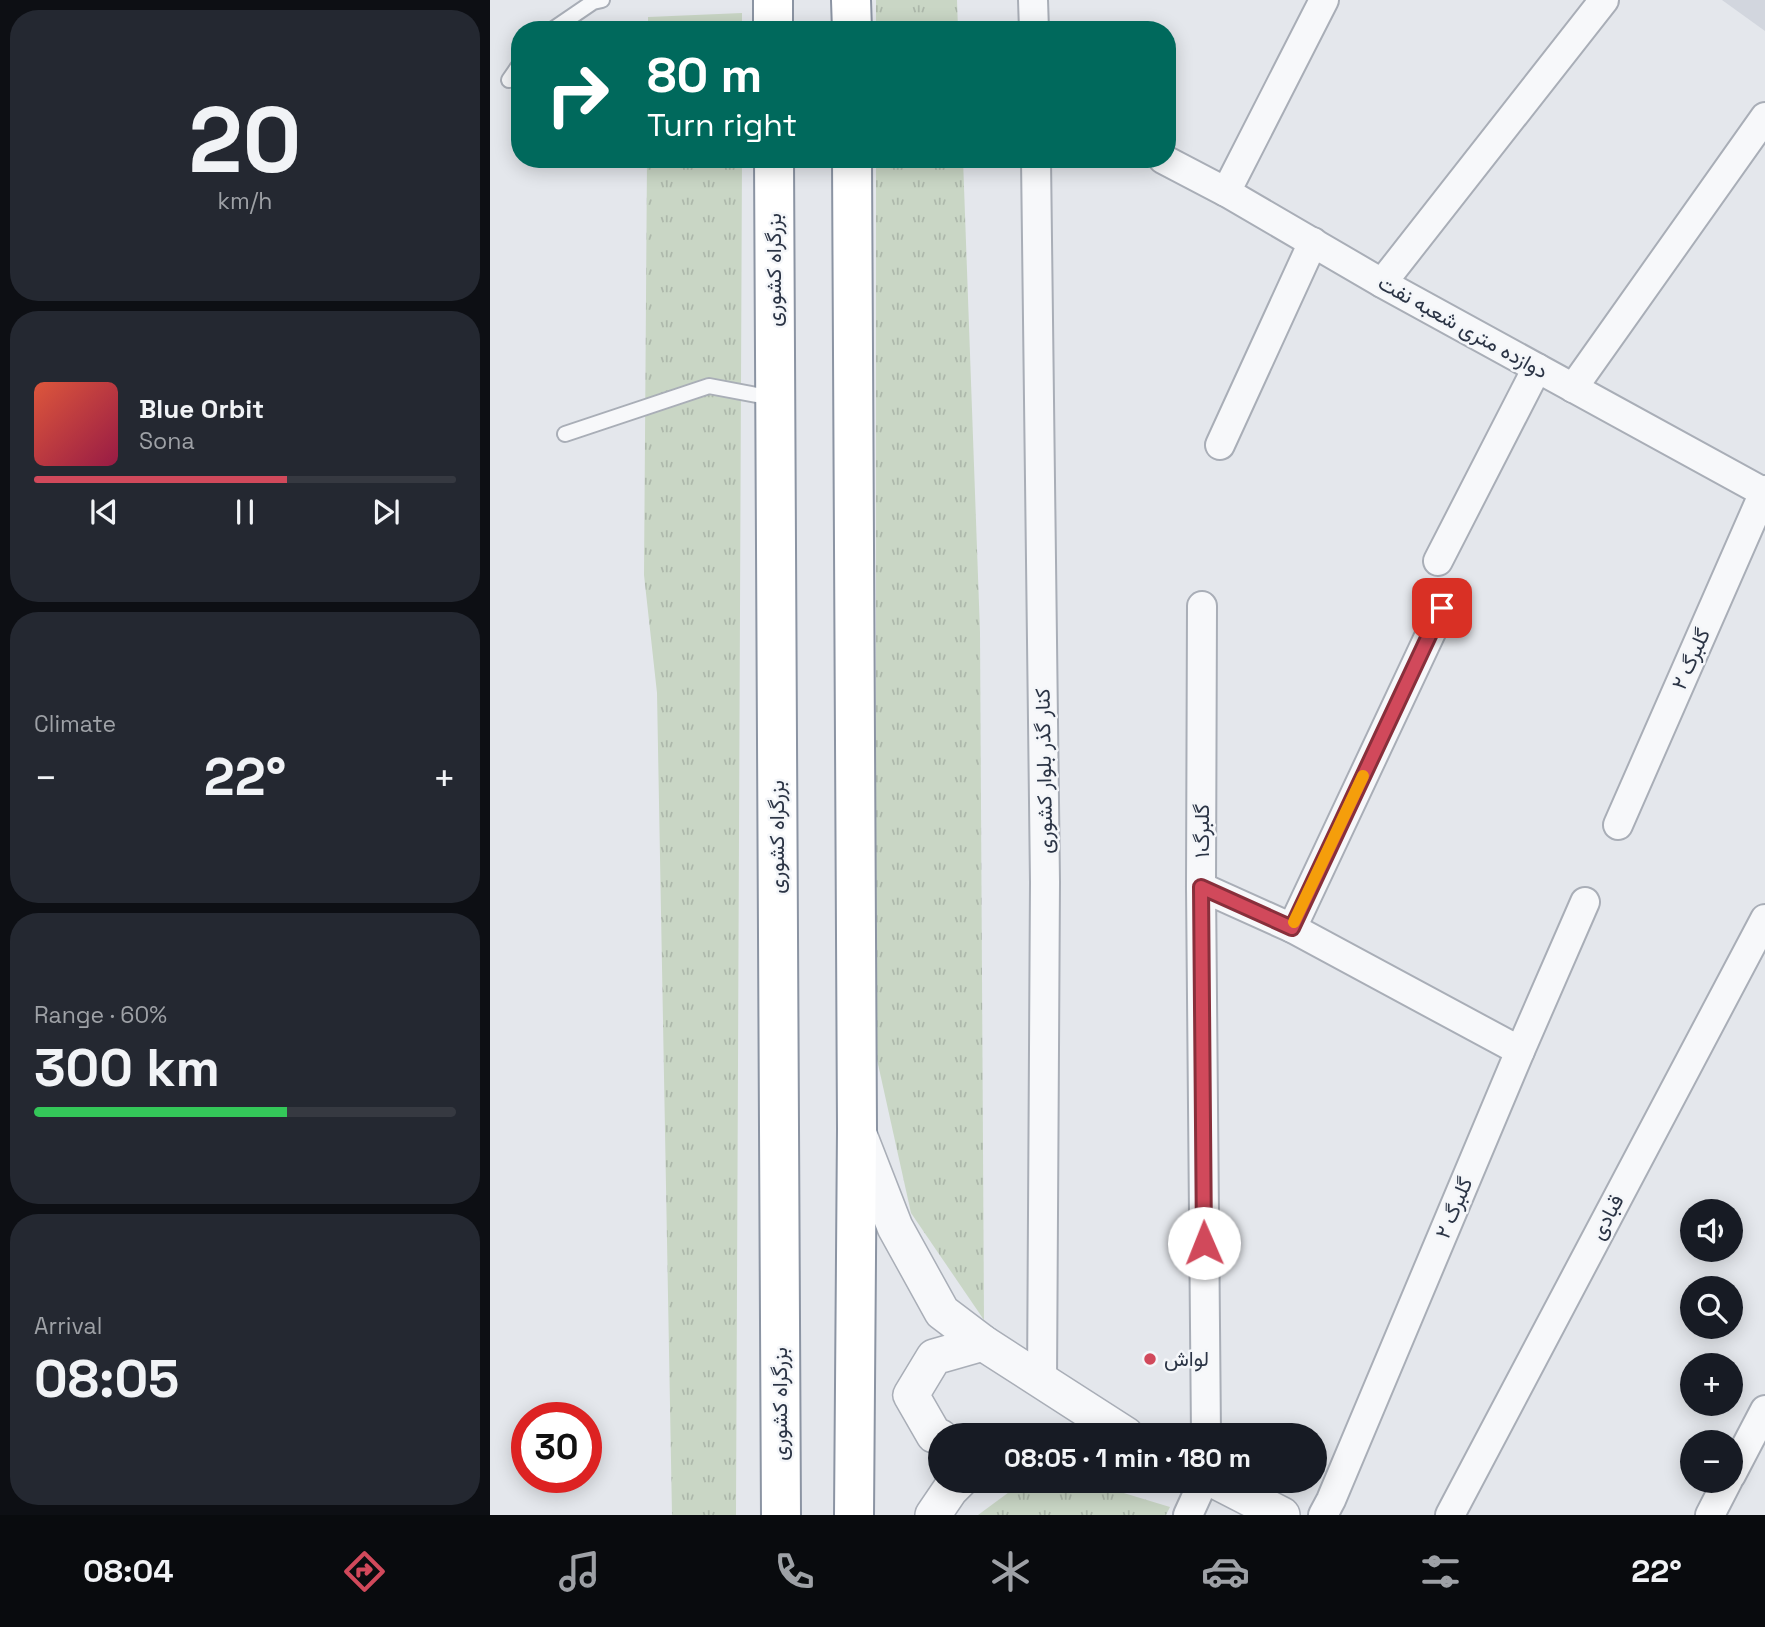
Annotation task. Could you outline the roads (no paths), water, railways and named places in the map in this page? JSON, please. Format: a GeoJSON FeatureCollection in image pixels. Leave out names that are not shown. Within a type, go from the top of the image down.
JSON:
{"type":"FeatureCollection","features":[{"type":"Feature","properties":{"kind":"highway"},"geometry":{"type":"LineString","coordinates":[[773,0],[773,21]]}},
{"type":"Feature","properties":{"kind":"highway"},"geometry":{"type":"LineString","coordinates":[[851,0],[852,21]]}},
{"type":"Feature","properties":{"kind":"highway","name":"بزرگراه کشوری"},"geometry":{"type":"LineString","coordinates":[[774,168],[781,1515]]}},
{"type":"Feature","properties":{"kind":"highway"},"geometry":{"type":"LineString","coordinates":[[852,168],[857,1129],[855,1515]]}},
{"type":"Feature","properties":{"kind":"street"},"geometry":{"type":"LineString","coordinates":[[1033,0],[1034,21]]}},
{"type":"Feature","properties":{"kind":"street"},"geometry":{"type":"LineString","coordinates":[[1226,192],[1324,0]]}},
{"type":"Feature","properties":{"kind":"street"},"geometry":{"type":"LineString","coordinates":[[1382,283],[1604,0]]}},
{"type":"Feature","properties":{"kind":"street"},"geometry":{"type":"LineString","coordinates":[[1573,388],[1765,117]]}},
{"type":"Feature","properties":{"kind":"street","name":"دوازده متری شعبه نفت"},"geometry":{"type":"LineString","coordinates":[[1176,165],[1382,283],[1765,492]]}},
{"type":"Feature","properties":{"kind":"street","name":"کنار گذر بلوار کشوری"},"geometry":{"type":"LineString","coordinates":[[1035,168],[1045,882],[1042,1382]]}},
{"type":"Feature","properties":{"kind":"street"},"geometry":{"type":"LineString","coordinates":[[1220,444],[1313,242]]}},
{"type":"Feature","properties":{"kind":"street"},"geometry":{"type":"LineString","coordinates":[[1438,561],[1537,368]]}},
{"type":"Feature","properties":{"kind":"street","name":"گلبرگ ۲"},"geometry":{"type":"LineString","coordinates":[[1618,825],[1765,492]]}},
{"type":"Feature","properties":{"kind":"street","name":"گلبرگ۱"},"geometry":{"type":"LineString","coordinates":[[1202,606],[1201,887],[1206,1423]]}},
{"type":"Feature","properties":{"kind":"street"},"geometry":{"type":"LineString","coordinates":[[1292,928],[1442,608]]}},
{"type":"Feature","properties":{"kind":"street"},"geometry":{"type":"LineString","coordinates":[[1201,887],[1292,928],[1520,1051]]}},
{"type":"Feature","properties":{"kind":"street","name":"گلبرگ ۲"},"geometry":{"type":"LineString","coordinates":[[1323,1515],[1585,902]]}},
{"type":"Feature","properties":{"kind":"street","name":"قبادی"},"geometry":{"type":"LineString","coordinates":[[1450,1515],[1765,919]]}},
{"type":"Feature","properties":{"kind":"street"},"geometry":{"type":"LineString","coordinates":[[857,1129],[895,1227],[942,1312],[983,1343],[1107,1423]]}},
{"type":"Feature","properties":{"kind":"street"},"geometry":{"type":"LineString","coordinates":[[928,1425],[911,1395],[934,1357],[983,1343]]}},
{"type":"Feature","properties":{"kind":"street"},"geometry":{"type":"LineString","coordinates":[[1743,1452],[1765,1410]]}},
{"type":"Feature","properties":{"kind":"street"},"geometry":{"type":"LineString","coordinates":[[933,1515],[948,1493]]}},
{"type":"Feature","properties":{"kind":"street"},"geometry":{"type":"LineString","coordinates":[[1188,1515],[1198,1493]]}},
{"type":"Feature","properties":{"kind":"street"},"geometry":{"type":"LineString","coordinates":[[1239,1493],[1282,1515]]}},
{"type":"Feature","properties":{"kind":"street"},"geometry":{"type":"LineString","coordinates":[[1710,1515],[1721,1493]]}},
{"type":"Feature","properties":{"kind":"lane"},"geometry":{"type":"LineString","coordinates":[[565,21],[593,2],[602,0]]}},
{"type":"Feature","properties":{"kind":"lane"},"geometry":{"type":"LineString","coordinates":[[565,434],[709,386],[775,399]]}},
{"type":"Feature","properties":{"kind":"place","name":"لواش"},"geometry":{"type":"Point","coordinates":[1150,1359]}}]}
